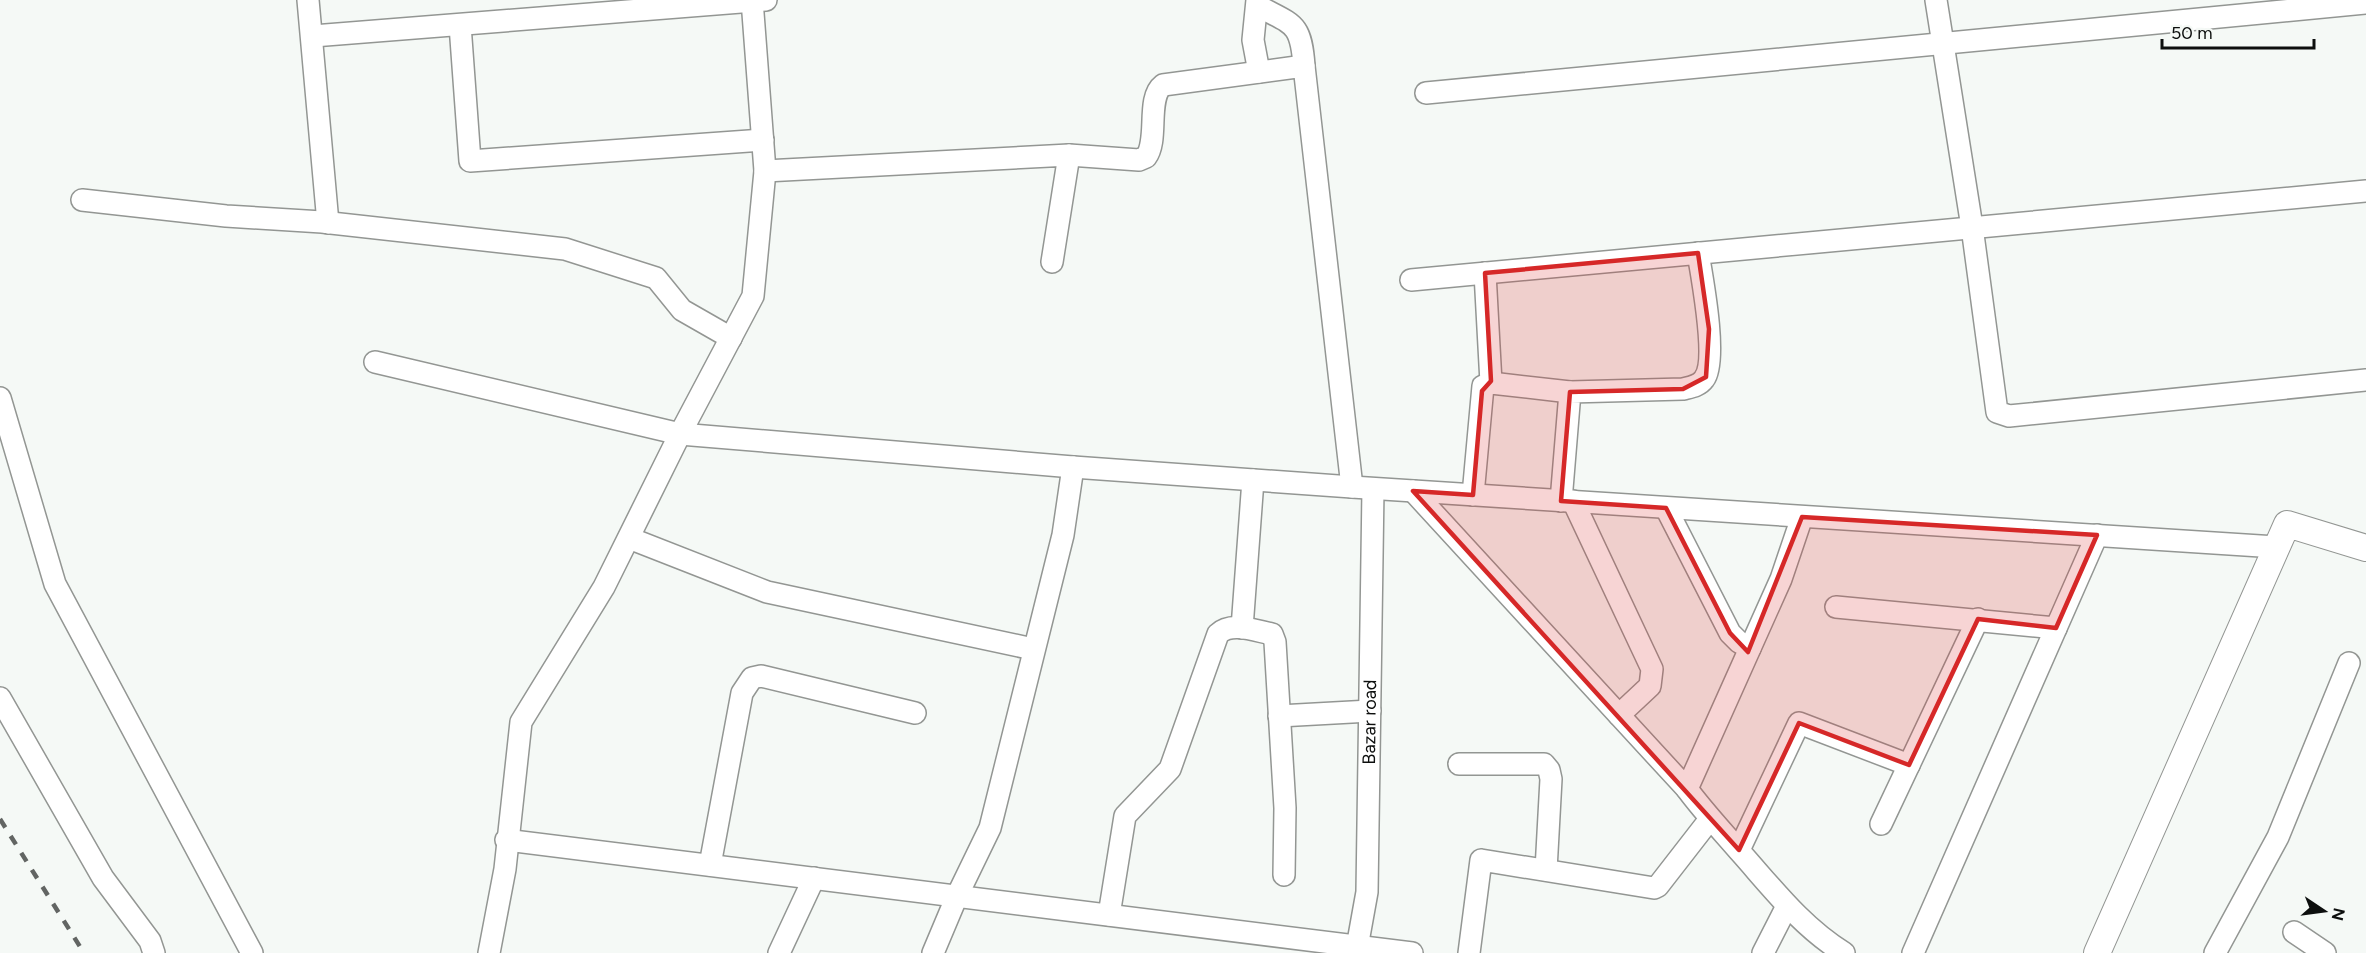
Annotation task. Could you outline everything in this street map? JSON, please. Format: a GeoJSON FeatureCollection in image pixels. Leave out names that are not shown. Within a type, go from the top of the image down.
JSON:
{"type":"FeatureCollection","features":[{"type":"Feature","properties":{"kind":"street"},"geometry":{"type":"LineString","coordinates":[[308,0],[328,223]]}},
{"type":"Feature","properties":{"kind":"street"},"geometry":{"type":"LineString","coordinates":[[1936,0],[1972,227],[1997,412],[2002,415],[2366,380]]}},
{"type":"Feature","properties":{"kind":"street"},"geometry":{"type":"LineString","coordinates":[[313,36],[757,1],[765,171],[753,296],[680,434],[604,587],[521,722],[504,869],[489,953]]}},
{"type":"Feature","properties":{"kind":"street"},"geometry":{"type":"LineString","coordinates":[[1259,72],[1252,24],[1257,3],[1295,27],[1302,38],[1352,487]]}},
{"type":"Feature","properties":{"kind":"street"},"geometry":{"type":"LineString","coordinates":[[1426,93],[2366,3]]}},
{"type":"Feature","properties":{"kind":"street"},"geometry":{"type":"LineString","coordinates":[[460,25],[470,161],[764,140]]}},
{"type":"Feature","properties":{"kind":"street"},"geometry":{"type":"LineString","coordinates":[[765,171],[1069,155],[1143,159],[1150,149],[1159,88],[1163,85],[1304,66]]}},
{"type":"Feature","properties":{"kind":"street"},"geometry":{"type":"LineString","coordinates":[[1052,262],[1069,155]]}},
{"type":"Feature","properties":{"kind":"street"},"geometry":{"type":"LineString","coordinates":[[1411,280],[2366,191]]}},
{"type":"Feature","properties":{"kind":"street"},"geometry":{"type":"LineString","coordinates":[[82,200],[226,216],[328,223],[565,249],[656,278],[682,310],[730,338]]}},
{"type":"Feature","properties":{"kind":"street"},"geometry":{"type":"LineString","coordinates":[[1473,495],[1483,386],[1491,383],[1570,392],[1683,389],[1698,385],[1706,377],[1710,360],[1709,329],[1698,253]]}},
{"type":"Feature","properties":{"kind":"street"},"geometry":{"type":"LineString","coordinates":[[1485,273],[1491,383]]}},
{"type":"Feature","properties":{"kind":"street"},"geometry":{"type":"LineString","coordinates":[[375,362],[680,434],[1373,489],[2276,547]]}},
{"type":"Feature","properties":{"kind":"street"},"geometry":{"type":"LineString","coordinates":[[1570,392],[1567,501],[1652,669],[1650,686],[1619,715]]}},
{"type":"Feature","properties":{"kind":"street"},"geometry":{"type":"LineString","coordinates":[[0,398],[55,584],[252,953]]}},
{"type":"Feature","properties":{"kind":"street"},"geometry":{"type":"LineString","coordinates":[[933,953],[957,896],[990,828],[1063,535],[1074,467]]}},
{"type":"Feature","properties":{"kind":"street"},"geometry":{"type":"LineString","coordinates":[[1242,628],[1253,480]]}},
{"type":"Feature","properties":{"kind":"street","name":"Bazar road"},"geometry":{"type":"LineString","coordinates":[[1358,950],[1368,892],[1373,489]]}},
{"type":"Feature","properties":{"kind":"street"},"geometry":{"type":"LineString","coordinates":[[1413,491],[1687,789],[1710,819],[1786,906],[1826,942],[1844,953]]}},
{"type":"Feature","properties":{"kind":"street"},"geometry":{"type":"LineString","coordinates":[[1666,508],[1730,633],[1738,642],[1750,648]]}},
{"type":"Feature","properties":{"kind":"street"},"geometry":{"type":"LineString","coordinates":[[1687,789],[1781,579],[1802,517]]}},
{"type":"Feature","properties":{"kind":"street"},"geometry":{"type":"LineString","coordinates":[[2097,953],[2287,524],[2366,548]]}},
{"type":"Feature","properties":{"kind":"street"},"geometry":{"type":"LineString","coordinates":[[1913,953],[2097,536]]}},
{"type":"Feature","properties":{"kind":"street"},"geometry":{"type":"LineString","coordinates":[[629,538],[767,592],[1033,649]]}},
{"type":"Feature","properties":{"kind":"street"},"geometry":{"type":"LineString","coordinates":[[1836,608],[1978,619],[2056,628]]}},
{"type":"Feature","properties":{"kind":"street"},"geometry":{"type":"LineString","coordinates":[[1881,824],[1978,619]]}},
{"type":"Feature","properties":{"kind":"street"},"geometry":{"type":"LineString","coordinates":[[1109,915],[1125,816],[1170,769],[1218,634],[1226,628],[1242,628],[1272,634],[1275,642],[1285,808],[1284,875]]}},
{"type":"Feature","properties":{"kind":"street"},"geometry":{"type":"LineString","coordinates":[[2215,953],[2278,837],[2349,663]]}},
{"type":"Feature","properties":{"kind":"street"},"geometry":{"type":"LineString","coordinates":[[710,865],[742,693],[753,678],[761,676],[915,713]]}},
{"type":"Feature","properties":{"kind":"street"},"geometry":{"type":"LineString","coordinates":[[0,698],[103,878],[150,941],[154,953]]}},
{"type":"Feature","properties":{"kind":"street"},"geometry":{"type":"LineString","coordinates":[[1280,716],[1370,711]]}},
{"type":"Feature","properties":{"kind":"street"},"geometry":{"type":"LineString","coordinates":[[1739,850],[1799,723],[1909,765]]}},
{"type":"Feature","properties":{"kind":"street"},"geometry":{"type":"LineString","coordinates":[[1459,764],[1544,764],[1549,770],[1551,779],[1546,870]]}},
{"type":"Feature","properties":{"kind":"street"},"geometry":{"type":"LineString","coordinates":[[1469,953],[1481,860],[1654,888],[1658,886],[1710,819]]}},
{"type":"Feature","properties":{"kind":"street"},"geometry":{"type":"LineString","coordinates":[[506,840],[1109,915],[1358,950],[1412,953]]}},
{"type":"Feature","properties":{"kind":"street"},"geometry":{"type":"LineString","coordinates":[[779,953],[814,878]]}},
{"type":"Feature","properties":{"kind":"street"},"geometry":{"type":"LineString","coordinates":[[1763,953],[1786,906]]}},
{"type":"Feature","properties":{"kind":"street"},"geometry":{"type":"LineString","coordinates":[[2294,932],[2325,953]]}},
{"type":"Feature","properties":{"kind":"highlighted area"},"geometry":{"type":"Polygon","coordinates":[[[1698,253],[1709,329],[1706,377],[1683,389],[1570,392],[1561,501],[1666,508],[1730,633],[1748,652],[1802,517],[2097,535],[2056,628],[1978,619],[1909,765],[1799,723],[1739,850],[1413,491],[1473,495],[1482,391],[1491,381],[1485,273],[1698,253]]]}},
{"type":"Feature","properties":{"kind":"railway"},"geometry":{"type":"LineString","coordinates":[[0,819],[84,953]]}}]}
